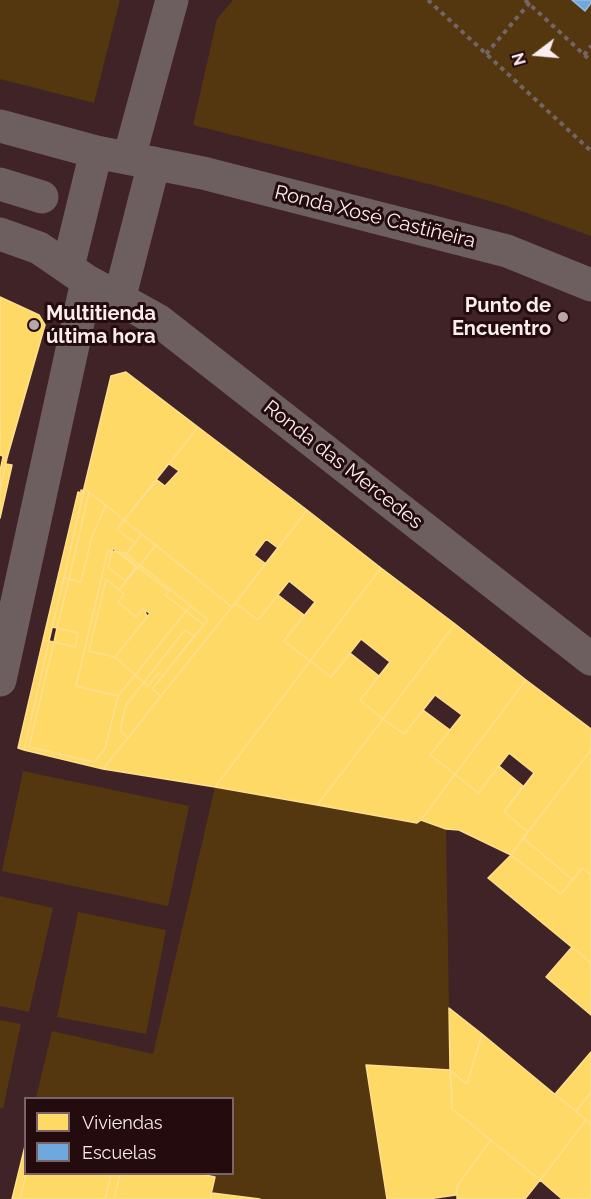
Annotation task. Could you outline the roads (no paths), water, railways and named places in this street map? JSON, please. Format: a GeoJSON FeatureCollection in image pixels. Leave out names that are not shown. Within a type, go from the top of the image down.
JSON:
{"type":"FeatureCollection","features":[{"type":"Feature","properties":{"kind":"street"},"geometry":{"type":"LineString","coordinates":[[119,300],[172,0]]}},
{"type":"Feature","properties":{"kind":"street","name":"Ronda Xosé Castiñeira"},"geometry":{"type":"LineString","coordinates":[[0,126],[96,152],[203,173],[507,251],[591,285]]}},
{"type":"Feature","properties":{"kind":"street"},"geometry":{"type":"LineString","coordinates":[[0,680],[78,274],[96,152]]}},
{"type":"Feature","properties":{"kind":"street"},"geometry":{"type":"LineString","coordinates":[[0,184],[42,197]]}},
{"type":"Feature","properties":{"kind":"street","name":"Ronda das Mercedes"},"geometry":{"type":"LineString","coordinates":[[0,234],[39,248],[119,300],[159,321],[591,659]]}},
{"type":"Feature","properties":{"kind":"place","name":"Punto de Encuentro"},"geometry":{"type":"Point","coordinates":[563,317]}},
{"type":"Feature","properties":{"kind":"place","name":"Multitienda última hora"},"geometry":{"type":"Point","coordinates":[34,325]}}]}
